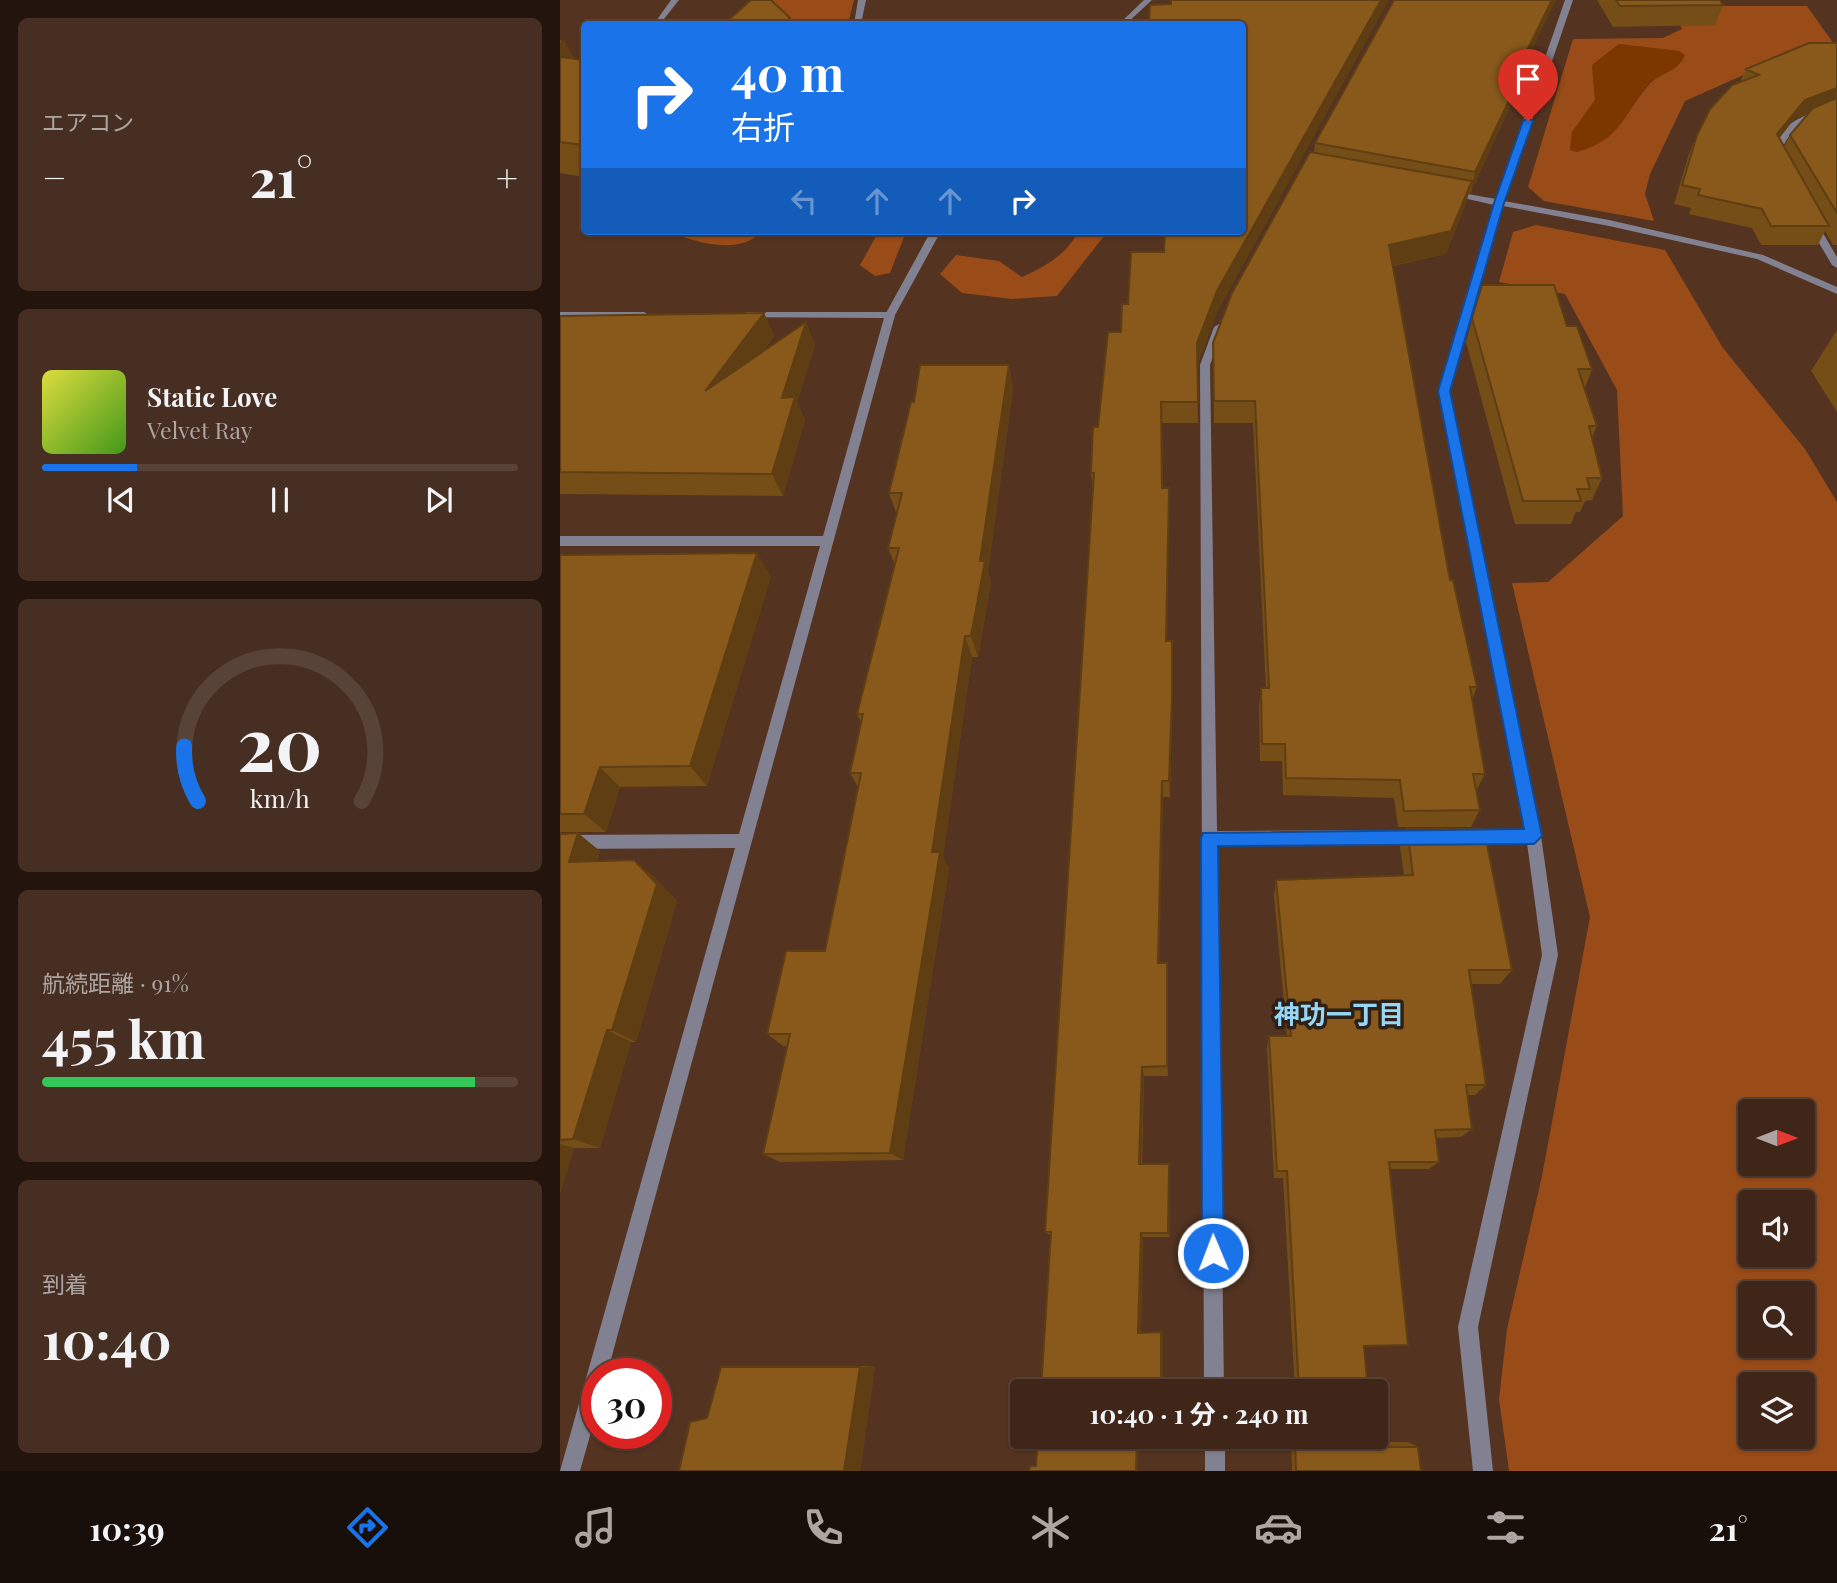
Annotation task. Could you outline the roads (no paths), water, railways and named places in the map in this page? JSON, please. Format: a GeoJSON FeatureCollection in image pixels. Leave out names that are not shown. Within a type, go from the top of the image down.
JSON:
{"type":"FeatureCollection","features":[{"type":"Feature","properties":{"kind":"street"},"geometry":{"type":"LineString","coordinates":[[659,21],[674,0]]}},
{"type":"Feature","properties":{"kind":"street"},"geometry":{"type":"LineString","coordinates":[[858,21],[862,0]]}},
{"type":"Feature","properties":{"kind":"street"},"geometry":{"type":"LineString","coordinates":[[1125,21],[1148,0]]}},
{"type":"Feature","properties":{"kind":"street"},"geometry":{"type":"LineString","coordinates":[[1483,1471],[1468,1327],[1550,956],[1534,836],[1444,391],[1499,203],[1569,0]]}},
{"type":"Feature","properties":{"kind":"street"},"geometry":{"type":"LineString","coordinates":[[1780,165],[1774,155],[1790,125],[1815,112],[1837,108]]}},
{"type":"Feature","properties":{"kind":"street"},"geometry":{"type":"LineString","coordinates":[[1434,191],[1660,234],[1760,257],[1837,291]]}},
{"type":"Feature","properties":{"kind":"street"},"geometry":{"type":"LineString","coordinates":[[1809,219],[1837,265]]}},
{"type":"Feature","properties":{"kind":"street"},"geometry":{"type":"LineString","coordinates":[[601,1358],[890,315],[934,235]]}},
{"type":"Feature","properties":{"kind":"street"},"geometry":{"type":"LineString","coordinates":[[1214,1379],[1205,365],[1224,314]]}},
{"type":"Feature","properties":{"kind":"street"},"geometry":{"type":"LineString","coordinates":[[560,316],[656,315]]}},
{"type":"Feature","properties":{"kind":"street"},"geometry":{"type":"LineString","coordinates":[[739,315],[890,315]]}},
{"type":"Feature","properties":{"kind":"street"},"geometry":{"type":"LineString","coordinates":[[560,541],[827,541]]}},
{"type":"Feature","properties":{"kind":"street"},"geometry":{"type":"LineString","coordinates":[[1209,838],[1534,836]]}},
{"type":"Feature","properties":{"kind":"street"},"geometry":{"type":"LineString","coordinates":[[560,842],[744,841]]}},
{"type":"Feature","properties":{"kind":"street"},"geometry":{"type":"LineString","coordinates":[[570,1471],[581,1431]]}},
{"type":"Feature","properties":{"kind":"street"},"geometry":{"type":"LineString","coordinates":[[1215,1449],[1215,1471]]}},
{"type":"Feature","properties":{"kind":"district","name":"神功一丁目"},"geometry":{"type":"Point","coordinates":[1339,1013]}}]}
